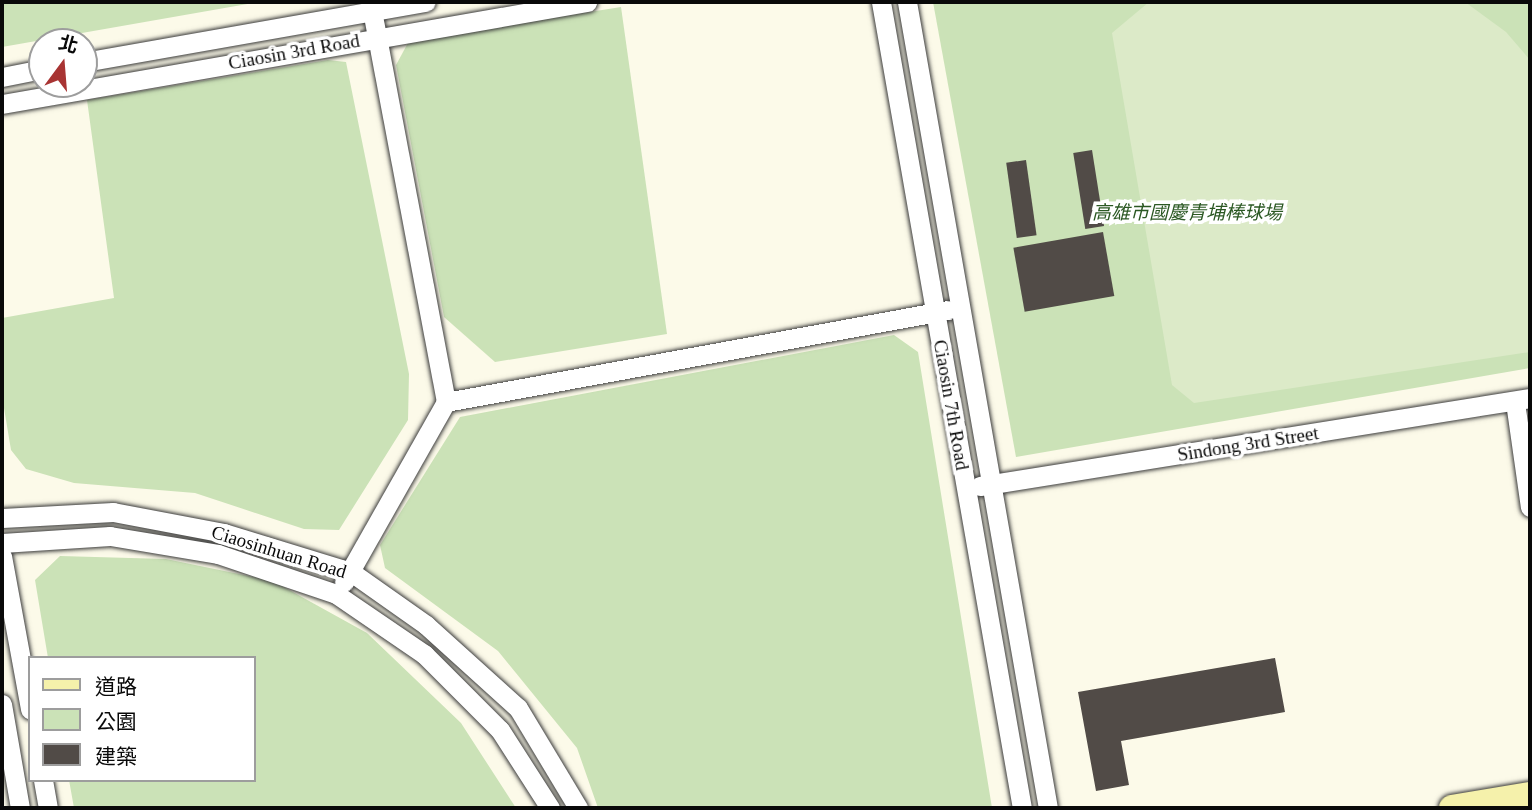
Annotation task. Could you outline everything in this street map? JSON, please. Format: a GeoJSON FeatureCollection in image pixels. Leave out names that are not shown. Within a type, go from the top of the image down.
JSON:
{"type":"FeatureCollection","features":[{"type":"Feature","properties":{"kind":"street","name":"Ciaosin 3rd Road"},"geometry":{"type":"LineString","coordinates":[[98,60],[426,2]]}},
{"type":"Feature","properties":{"kind":"street","name":"Ciaosin 3rd Road"},"geometry":{"type":"LineString","coordinates":[[2,104],[587,2]]}},
{"type":"Feature","properties":{"kind":"street","name":"Ciaosin 7th Road"},"geometry":{"type":"LineString","coordinates":[[881,2],[1021,808]]}},
{"type":"Feature","properties":{"kind":"street","name":"Ciaosin 7th Road"},"geometry":{"type":"LineString","coordinates":[[907,2],[1048,808]]}},
{"type":"Feature","properties":{"kind":"street"},"geometry":{"type":"LineString","coordinates":[[336,594],[446,402],[372,11]]}},
{"type":"Feature","properties":{"kind":"street"},"geometry":{"type":"LineString","coordinates":[[2,77],[28,72]]}},
{"type":"Feature","properties":{"kind":"street"},"geometry":{"type":"LineString","coordinates":[[446,402],[960,308]]}},
{"type":"Feature","properties":{"kind":"street"},"geometry":{"type":"LineString","coordinates":[[1522,400],[1530,508]]}},
{"type":"Feature","properties":{"kind":"street","name":"Sindong 3rd Street"},"geometry":{"type":"LineString","coordinates":[[965,488],[1522,400]]}},
{"type":"Feature","properties":{"kind":"street","name":"Ciaosinhuan Road"},"geometry":{"type":"LineString","coordinates":[[2,518],[113,512],[224,533],[351,572],[426,625],[518,708],[578,808]]}},
{"type":"Feature","properties":{"kind":"street","name":"Ciaosinhuan Road"},"geometry":{"type":"LineString","coordinates":[[2,543],[110,536],[218,554],[336,594],[424,654],[500,730],[550,808]]}},
{"type":"Feature","properties":{"kind":"street"},"geometry":{"type":"LineString","coordinates":[[2,556],[28,698]]}},
{"type":"Feature","properties":{"kind":"street"},"geometry":{"type":"LineString","coordinates":[[2,704],[20,808]]}},
{"type":"Feature","properties":{"kind":"street"},"geometry":{"type":"LineString","coordinates":[[43,782],[48,808]]}},
{"type":"Feature","properties":{"kind":"street"},"geometry":{"type":"LineString","coordinates":[[1452,808],[1530,794]]}},
{"type":"Feature","properties":{"kind":"green space"},"geometry":{"type":"Polygon","coordinates":[[[2,2],[259,2],[98,30],[98,28],[28,28],[28,42],[2,47],[2,2]]]}},
{"type":"Feature","properties":{"kind":"green space","name":"高雄市國慶青埔棒球場"},"geometry":{"type":"Polygon","coordinates":[[[933,2],[1530,2],[1530,368],[1016,457],[933,2]]]}},
{"type":"Feature","properties":{"kind":"green space","name":"高雄市國慶青埔棒球場"},"geometry":{"type":"Polygon","coordinates":[[[1149,2],[1465,2],[1506,32],[1530,60],[1530,352],[1194,403],[1172,385],[1112,33],[1149,2]]]}},
{"type":"Feature","properties":{"kind":"green space"},"geometry":{"type":"Polygon","coordinates":[[[621,7],[667,334],[495,362],[444,317],[396,65],[409,41],[621,7]]]}},
{"type":"Feature","properties":{"kind":"green space"},"geometry":{"type":"Polygon","coordinates":[[[328,60],[346,62],[409,374],[408,420],[339,530],[304,529],[195,493],[74,483],[26,469],[11,450],[2,396],[2,318],[114,298],[87,100],[328,60]]]}},
{"type":"Feature","properties":{"kind":"green space"},"geometry":{"type":"Polygon","coordinates":[[[894,335],[918,352],[992,808],[598,808],[577,748],[498,651],[385,568],[380,545],[460,417],[894,335]]]}},
{"type":"Feature","properties":{"kind":"green space"},"geometry":{"type":"Polygon","coordinates":[[[60,556],[166,559],[273,581],[367,633],[461,723],[516,808],[74,808],[69,782],[256,782],[256,656],[48,656],[35,580],[60,556]]]}},
{"type":"Feature","properties":{"kind":"building"},"geometry":{"type":"Polygon","coordinates":[[[1092,150],[1104,226],[1085,229],[1073,153],[1092,150]]]}},
{"type":"Feature","properties":{"kind":"building"},"geometry":{"type":"Polygon","coordinates":[[[1026,160],[1037,235],[1017,238],[1006,163],[1026,160]]]}},
{"type":"Feature","properties":{"kind":"building"},"geometry":{"type":"Polygon","coordinates":[[[1103,232],[1114,296],[1025,312],[1013,248],[1103,232]]]}},
{"type":"Feature","properties":{"kind":"building"},"geometry":{"type":"Polygon","coordinates":[[[1275,658],[1285,712],[1121,741],[1129,785],[1096,791],[1078,692],[1275,658]]]}}]}
